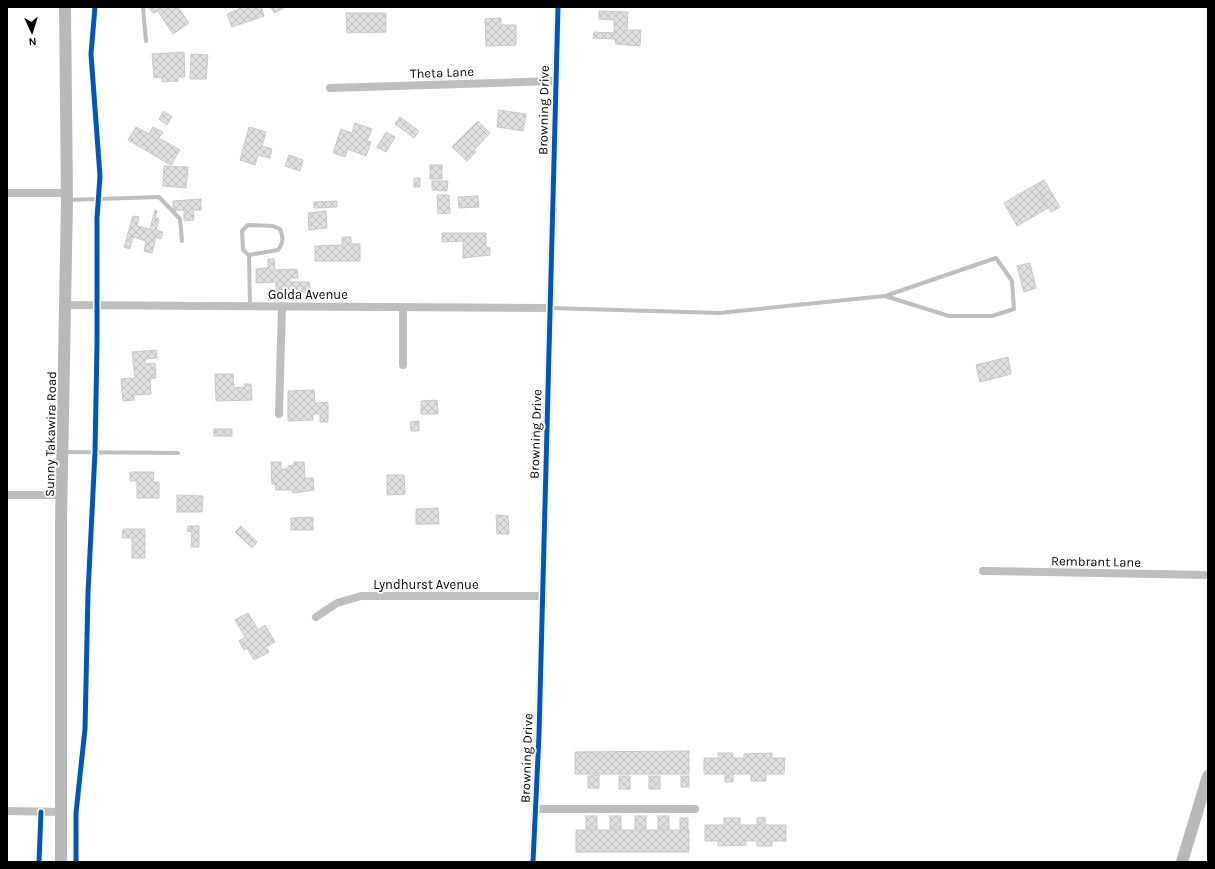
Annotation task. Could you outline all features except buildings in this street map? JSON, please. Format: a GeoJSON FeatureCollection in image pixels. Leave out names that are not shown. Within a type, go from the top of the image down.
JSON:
{"type":"FeatureCollection","features":[{"type":"Feature","properties":{"kind":"main road","name":"Sunny Takawira Road"},"geometry":{"type":"LineString","coordinates":[[61,862],[62,495],[67,196],[65,7]]}},
{"type":"Feature","properties":{"kind":"main road"},"geometry":{"type":"LineString","coordinates":[[1182,862],[1208,776]]}},
{"type":"Feature","properties":{"kind":"street","name":"Browning Drive"},"geometry":{"type":"LineString","coordinates":[[533,862],[536,809],[558,7]]}},
{"type":"Feature","properties":{"kind":"street","name":"Theta Lane"},"geometry":{"type":"LineString","coordinates":[[330,88],[555,81]]}},
{"type":"Feature","properties":{"kind":"street"},"geometry":{"type":"LineString","coordinates":[[7,193],[67,196]]}},
{"type":"Feature","properties":{"kind":"street","name":"Golda Avenue"},"geometry":{"type":"LineString","coordinates":[[66,305],[550,308]]}},
{"type":"Feature","properties":{"kind":"street"},"geometry":{"type":"LineString","coordinates":[[279,414],[282,306]]}},
{"type":"Feature","properties":{"kind":"street"},"geometry":{"type":"LineString","coordinates":[[402,365],[403,307]]}},
{"type":"Feature","properties":{"kind":"street"},"geometry":{"type":"LineString","coordinates":[[7,495],[62,495]]}},
{"type":"Feature","properties":{"kind":"street","name":"Rembrant Lane"},"geometry":{"type":"LineString","coordinates":[[983,571],[1208,575]]}},
{"type":"Feature","properties":{"kind":"street","name":"Lyndhurst Avenue"},"geometry":{"type":"LineString","coordinates":[[316,617],[336,603],[361,596],[542,596]]}},
{"type":"Feature","properties":{"kind":"street"},"geometry":{"type":"LineString","coordinates":[[536,809],[695,809]]}},
{"type":"Feature","properties":{"kind":"street"},"geometry":{"type":"LineString","coordinates":[[7,811],[62,812]]}},
{"type":"Feature","properties":{"kind":"lane"},"geometry":{"type":"LineString","coordinates":[[143,7],[146,41]]}},
{"type":"Feature","properties":{"kind":"lane"},"geometry":{"type":"LineString","coordinates":[[67,196],[159,197],[180,220],[182,241]]}},
{"type":"Feature","properties":{"kind":"lane"},"geometry":{"type":"LineString","coordinates":[[249,255],[278,250],[282,244],[283,236],[280,229],[273,226],[248,225],[242,231],[243,250],[249,255],[250,306]]}},
{"type":"Feature","properties":{"kind":"lane"},"geometry":{"type":"LineString","coordinates":[[550,308],[719,313],[885,296],[996,258],[1012,281],[1014,309],[992,316],[949,316],[885,296]]}},
{"type":"Feature","properties":{"kind":"lane"},"geometry":{"type":"LineString","coordinates":[[63,452],[178,453]]}},
{"type":"Feature","properties":{"kind":"cycle path"},"geometry":{"type":"LineString","coordinates":[[76,862],[76,813],[85,729],[88,593],[95,452],[97,218],[100,176],[91,54],[95,7]]}},
{"type":"Feature","properties":{"kind":"cycle path"},"geometry":{"type":"LineString","coordinates":[[533,862],[539,735],[558,7]]}},
{"type":"Feature","properties":{"kind":"cycle path"},"geometry":{"type":"LineString","coordinates":[[39,862],[41,812]]}}]}
